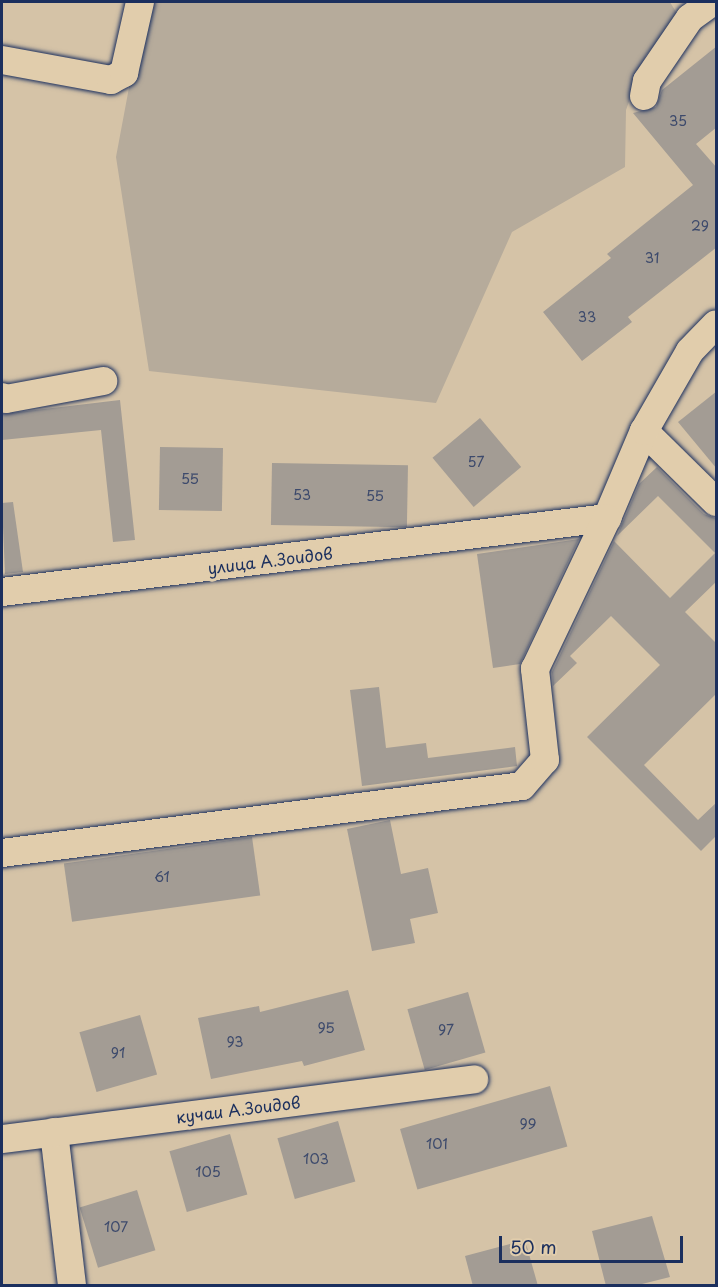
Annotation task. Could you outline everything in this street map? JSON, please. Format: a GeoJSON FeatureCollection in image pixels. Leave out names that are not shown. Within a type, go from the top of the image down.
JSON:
{"type":"FeatureCollection","features":[{"type":"Feature","properties":{"kind":"street"},"geometry":{"type":"LineString","coordinates":[[2,60],[111,80],[124,73],[140,2]]}},
{"type":"Feature","properties":{"kind":"street"},"geometry":{"type":"LineString","coordinates":[[644,96],[647,81],[690,18],[712,2]]}},
{"type":"Feature","properties":{"kind":"street"},"geometry":{"type":"LineString","coordinates":[[2,853],[522,786],[545,760],[536,669],[607,518],[644,431],[690,351],[717,324]]}},
{"type":"Feature","properties":{"kind":"street"},"geometry":{"type":"LineString","coordinates":[[2,397],[6,399],[103,381]]}},
{"type":"Feature","properties":{"kind":"street"},"geometry":{"type":"LineString","coordinates":[[644,431],[717,502]]}},
{"type":"Feature","properties":{"kind":"street","name":"улица А.Зоидов"},"geometry":{"type":"LineString","coordinates":[[2,592],[607,518]]}},
{"type":"Feature","properties":{"kind":"street","name":"кучаи А.Зоидов"},"geometry":{"type":"LineString","coordinates":[[2,1139],[474,1079]]}},
{"type":"Feature","properties":{"kind":"street"},"geometry":{"type":"LineString","coordinates":[[54,1132],[72,1286]]}},
{"type":"Feature","properties":{"kind":"shaded area"},"geometry":{"type":"Polygon","coordinates":[[[145,2],[670,2],[679,17],[646,55],[626,110],[625,167],[512,232],[436,403],[149,371],[116,157],[145,2]]]}},
{"type":"Feature","properties":{"kind":"building"},"geometry":{"type":"Polygon","coordinates":[[[717,46],[717,127],[696,144],[717,168],[717,247],[628,317],[632,322],[582,361],[543,312],[611,258],[607,254],[693,185],[633,113],[656,107],[662,90],[717,46]]]}},
{"type":"Feature","properties":{"kind":"building"},"geometry":{"type":"Polygon","coordinates":[[[717,391],[717,469],[678,422],[717,391]]]}},
{"type":"Feature","properties":{"kind":"building"},"geometry":{"type":"Polygon","coordinates":[[[120,400],[135,540],[113,542],[101,430],[2,440],[2,414],[120,400]]]}},
{"type":"Feature","properties":{"kind":"building"},"geometry":{"type":"Polygon","coordinates":[[[480,418],[521,467],[474,507],[433,458],[480,418]]]}},
{"type":"Feature","properties":{"kind":"building"},"geometry":{"type":"Polygon","coordinates":[[[160,447],[223,448],[222,511],[159,510],[160,447]]]}},
{"type":"Feature","properties":{"kind":"building"},"geometry":{"type":"Polygon","coordinates":[[[272,463],[408,465],[407,527],[271,525],[272,463]]]}},
{"type":"Feature","properties":{"kind":"building"},"geometry":{"type":"Polygon","coordinates":[[[657,467],[704,514],[717,519],[717,581],[685,612],[717,644],[717,693],[644,765],[698,820],[717,802],[717,835],[701,851],[587,737],[660,665],[611,616],[570,656],[577,663],[553,686],[552,672],[614,541],[670,598],[715,553],[658,496],[617,536],[639,484],[657,467]]]}},
{"type":"Feature","properties":{"kind":"building"},"geometry":{"type":"Polygon","coordinates":[[[13,502],[23,572],[5,574],[2,503],[13,502]]]}},
{"type":"Feature","properties":{"kind":"building"},"geometry":{"type":"Polygon","coordinates":[[[579,539],[520,664],[493,668],[477,554],[579,539]]]}},
{"type":"Feature","properties":{"kind":"building"},"geometry":{"type":"Polygon","coordinates":[[[379,687],[386,748],[426,743],[428,758],[515,747],[517,766],[362,786],[350,690],[379,687]]]}},
{"type":"Feature","properties":{"kind":"building"},"geometry":{"type":"Polygon","coordinates":[[[390,820],[401,874],[428,868],[438,913],[410,919],[415,943],[372,951],[347,829],[390,820]]]}},
{"type":"Feature","properties":{"kind":"building"},"geometry":{"type":"Polygon","coordinates":[[[252,837],[260,895],[72,922],[64,863],[252,837]]]}},
{"type":"Feature","properties":{"kind":"building"},"geometry":{"type":"Polygon","coordinates":[[[348,990],[365,1050],[304,1066],[302,1061],[211,1079],[198,1018],[259,1006],[260,1012],[348,990]]]}},
{"type":"Feature","properties":{"kind":"building"},"geometry":{"type":"Polygon","coordinates":[[[468,992],[485,1053],[425,1070],[407,1009],[468,992]]]}},
{"type":"Feature","properties":{"kind":"building"},"geometry":{"type":"Polygon","coordinates":[[[140,1015],[157,1075],[97,1092],[79,1032],[140,1015]]]}},
{"type":"Feature","properties":{"kind":"building"},"geometry":{"type":"Polygon","coordinates":[[[550,1086],[567,1147],[417,1190],[400,1129],[550,1086]]]}},
{"type":"Feature","properties":{"kind":"building"},"geometry":{"type":"Polygon","coordinates":[[[338,1121],[355,1182],[295,1199],[277,1138],[338,1121]]]}},
{"type":"Feature","properties":{"kind":"building"},"geometry":{"type":"Polygon","coordinates":[[[230,1134],[247,1195],[187,1212],[169,1151],[230,1134]]]}},
{"type":"Feature","properties":{"kind":"building"},"geometry":{"type":"Polygon","coordinates":[[[137,1190],[155,1250],[98,1268],[80,1208],[137,1190]]]}},
{"type":"Feature","properties":{"kind":"building"},"geometry":{"type":"Polygon","coordinates":[[[652,1216],[670,1277],[634,1286],[606,1286],[592,1231],[652,1216]]]}},
{"type":"Feature","properties":{"kind":"building"},"geometry":{"type":"Polygon","coordinates":[[[525,1240],[538,1286],[473,1286],[465,1256],[525,1240]]]}}]}
